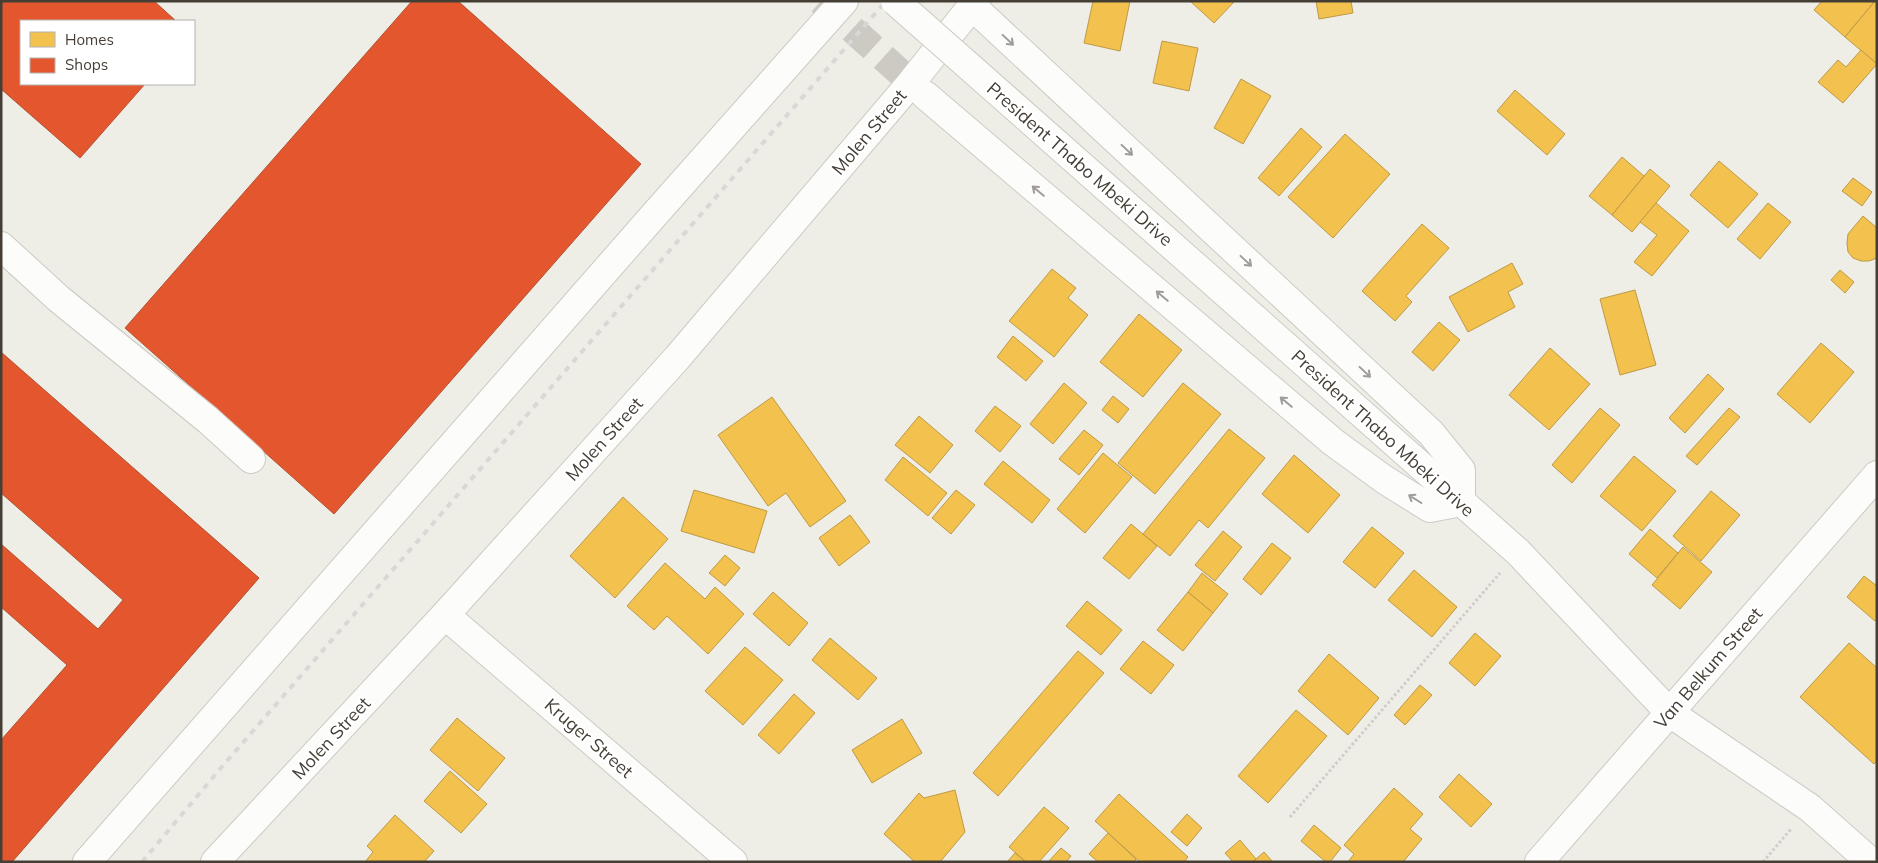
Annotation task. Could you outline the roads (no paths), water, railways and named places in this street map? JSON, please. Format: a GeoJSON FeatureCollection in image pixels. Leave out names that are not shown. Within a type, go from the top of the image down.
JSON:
{"type":"FeatureCollection","features":[{"type":"Feature","properties":{"kind":"street"},"geometry":{"type":"LineString","coordinates":[[87,862],[844,1]]}},
{"type":"Feature","properties":{"kind":"street","name":"President Thabo Mbeki Drive"},"geometry":{"type":"LineString","coordinates":[[895,1],[1518,552],[1670,713],[1810,808],[1871,862]]}},
{"type":"Feature","properties":{"kind":"street"},"geometry":{"type":"LineString","coordinates":[[925,95],[1333,442],[1385,480],[1430,508],[1461,502],[1461,470],[1431,433],[974,4]]}},
{"type":"Feature","properties":{"kind":"street","name":"Molen Street"},"geometry":{"type":"LineString","coordinates":[[215,862],[445,615],[677,358],[910,84],[974,4]]}},
{"type":"Feature","properties":{"kind":"street"},"geometry":{"type":"LineString","coordinates":[[1,246],[59,300],[208,420],[251,459]]}},
{"type":"Feature","properties":{"kind":"street","name":"Van Belkum Street"},"geometry":{"type":"LineString","coordinates":[[1540,862],[1877,475]]}},
{"type":"Feature","properties":{"kind":"street","name":"Kruger Street"},"geometry":{"type":"LineString","coordinates":[[445,615],[733,862]]}},
{"type":"Feature","properties":{"kind":"tunnel"},"geometry":{"type":"LineString","coordinates":[[821,1],[925,95]]}},
{"type":"Feature","properties":{"kind":"railway"},"geometry":{"type":"LineString","coordinates":[[142,862],[220,769],[886,1]]}}]}
